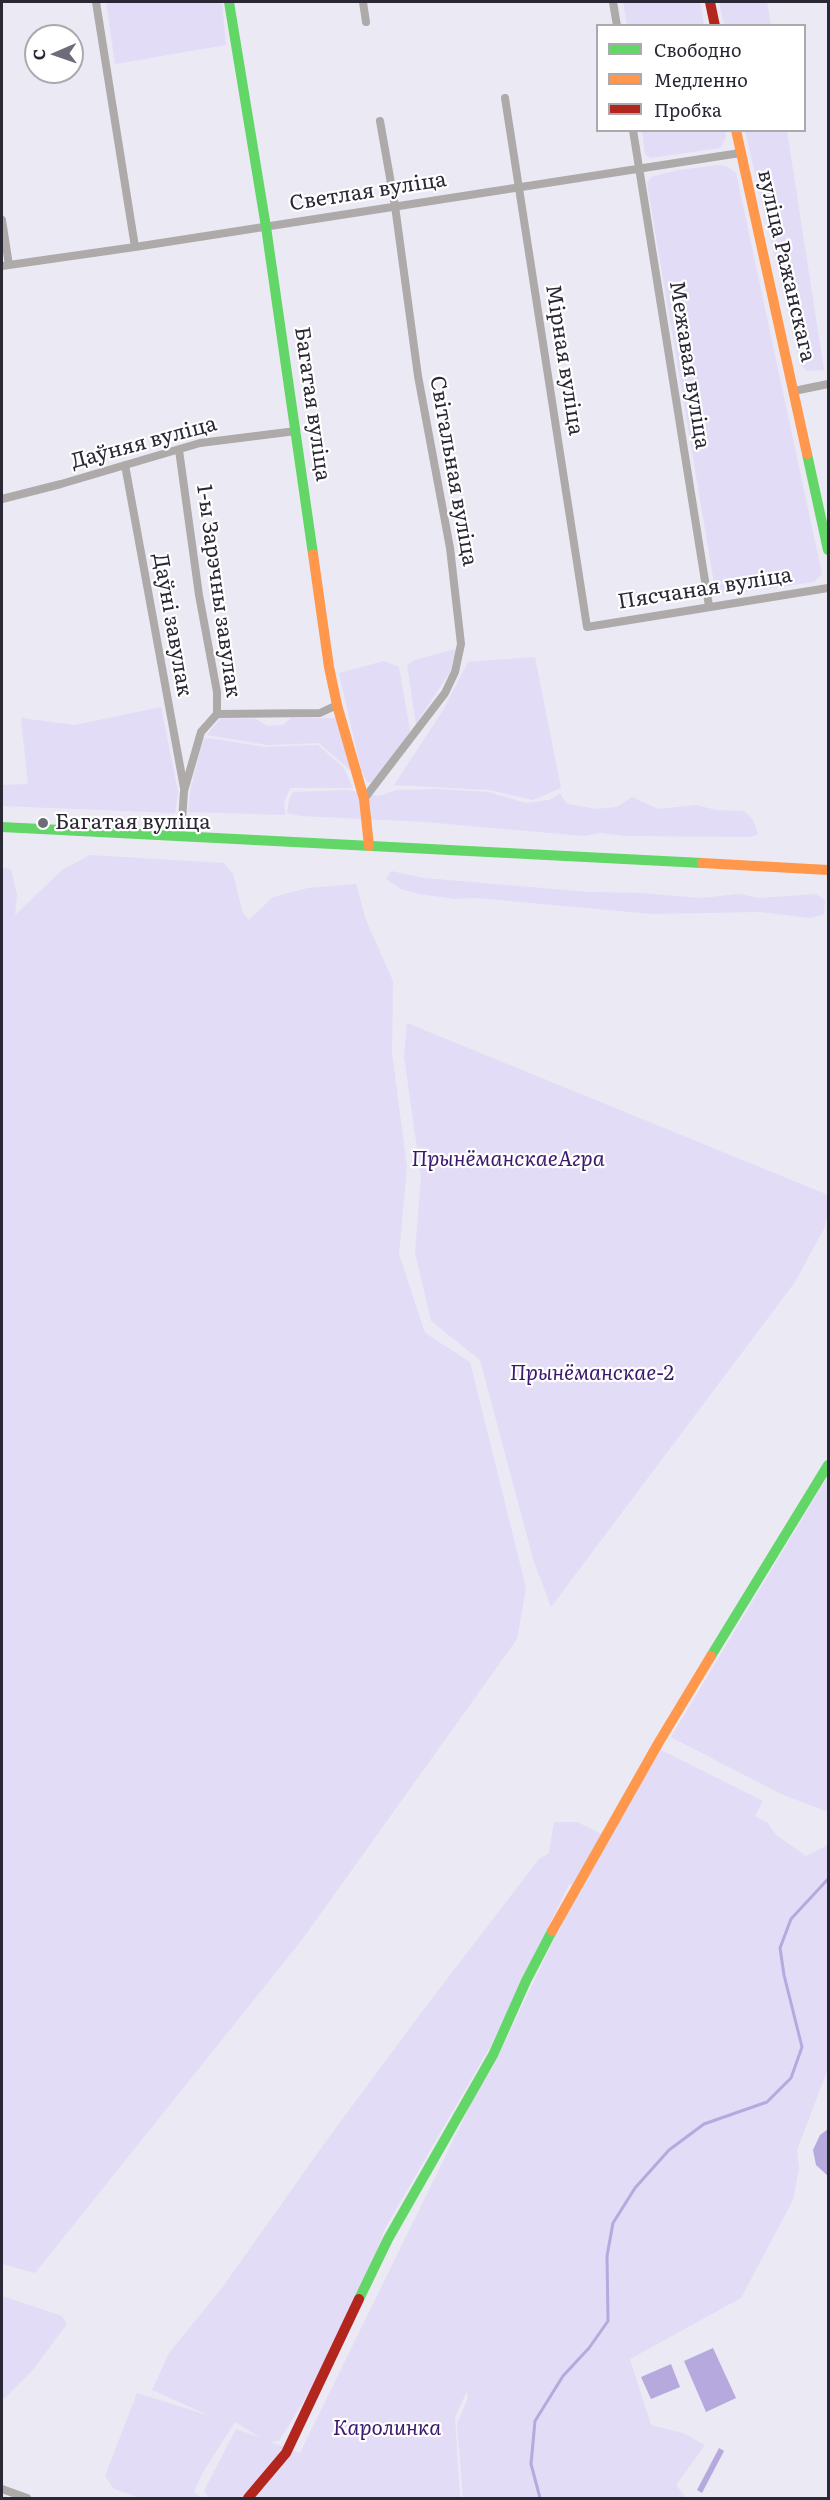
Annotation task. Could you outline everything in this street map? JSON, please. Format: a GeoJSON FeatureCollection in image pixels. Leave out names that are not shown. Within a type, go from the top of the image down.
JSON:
{"type":"FeatureCollection","features":[{"type":"Feature","properties":{"kind":"street"},"geometry":{"type":"LineString","coordinates":[[96,2],[135,247]]}},
{"type":"Feature","properties":{"kind":"street","name":"Багатая вуліца"},"geometry":{"type":"LineString","coordinates":[[229,2],[234,47],[266,227],[329,667],[337,705],[364,799],[369,846]]}},
{"type":"Feature","properties":{"kind":"street"},"geometry":{"type":"LineString","coordinates":[[363,2],[366,22]]}},
{"type":"Feature","properties":{"kind":"street"},"geometry":{"type":"LineString","coordinates":[[613,2],[617,24]]}},
{"type":"Feature","properties":{"kind":"street"},"geometry":{"type":"LineString","coordinates":[[710,2],[715,24]]}},
{"type":"Feature","properties":{"kind":"street","name":"Мірная вуліца"},"geometry":{"type":"LineString","coordinates":[[505,98],[587,627]]}},
{"type":"Feature","properties":{"kind":"street","name":"Світальная вуліца"},"geometry":{"type":"LineString","coordinates":[[364,799],[445,693],[455,672],[461,644],[450,548],[418,376],[395,206],[380,121]]}},
{"type":"Feature","properties":{"kind":"street","name":"Межавая вуліца"},"geometry":{"type":"LineString","coordinates":[[633,132],[709,606]]}},
{"type":"Feature","properties":{"kind":"street","name":"вуліца Ражанскага"},"geometry":{"type":"LineString","coordinates":[[736,132],[828,550]]}},
{"type":"Feature","properties":{"kind":"street","name":"Светлая вуліца"},"geometry":{"type":"LineString","coordinates":[[5,265],[740,153]]}},
{"type":"Feature","properties":{"kind":"street"},"geometry":{"type":"LineString","coordinates":[[2,220],[5,265]]}},
{"type":"Feature","properties":{"kind":"street"},"geometry":{"type":"LineString","coordinates":[[794,391],[828,384]]}},
{"type":"Feature","properties":{"kind":"street","name":"Даўняя вуліца"},"geometry":{"type":"LineString","coordinates":[[2,498],[200,443],[296,431]]}},
{"type":"Feature","properties":{"kind":"street","name":"1-ы Зарэчны завулак"},"geometry":{"type":"LineString","coordinates":[[178,450],[199,594],[217,692],[217,714],[201,732],[184,791],[181,837]]}},
{"type":"Feature","properties":{"kind":"street","name":"Даўні завулак"},"geometry":{"type":"LineString","coordinates":[[125,465],[184,791]]}},
{"type":"Feature","properties":{"kind":"street","name":"Пясчаная вуліца"},"geometry":{"type":"LineString","coordinates":[[587,627],[828,588]]}},
{"type":"Feature","properties":{"kind":"street"},"geometry":{"type":"LineString","coordinates":[[217,714],[320,713],[337,705]]}},
{"type":"Feature","properties":{"kind":"street"},"geometry":{"type":"LineString","coordinates":[[2,827],[828,870]]}},
{"type":"Feature","properties":{"kind":"street"},"geometry":{"type":"LineString","coordinates":[[248,2499],[286,2453],[388,2239],[493,2055],[526,1981],[568,1899],[659,1742],[828,1465]]}},
{"type":"Feature","properties":{"kind":"street"},"geometry":{"type":"LineString","coordinates":[[2,2489],[27,2499]]}},
{"type":"Feature","properties":{"kind":"green space"},"geometry":{"type":"Polygon","coordinates":[[[106,2],[222,2],[226,45],[115,64],[106,2]]]}},
{"type":"Feature","properties":{"kind":"green space"},"geometry":{"type":"Polygon","coordinates":[[[623,2],[700,2],[704,24],[627,24],[623,2]]]}},
{"type":"Feature","properties":{"kind":"green space"},"geometry":{"type":"Polygon","coordinates":[[[719,2],[767,2],[771,24],[724,24],[719,2]]]}},
{"type":"Feature","properties":{"kind":"green space"},"geometry":{"type":"Polygon","coordinates":[[[642,132],[725,132],[726,137],[720,148],[650,158],[645,154],[642,132]]]}},
{"type":"Feature","properties":{"kind":"green space"},"geometry":{"type":"Polygon","coordinates":[[[745,132],[787,132],[824,370],[807,371],[800,365],[745,132]]]}},
{"type":"Feature","properties":{"kind":"green space"},"geometry":{"type":"Polygon","coordinates":[[[719,165],[728,167],[736,173],[822,574],[814,582],[721,595],[715,589],[647,183],[651,177],[678,170],[719,165]]]}},
{"type":"Feature","properties":{"kind":"green space"},"geometry":{"type":"Polygon","coordinates":[[[456,649],[450,672],[416,724],[407,665],[415,660],[456,649]]]}},
{"type":"Feature","properties":{"kind":"green space"},"geometry":{"type":"Polygon","coordinates":[[[535,657],[561,788],[533,800],[490,790],[394,785],[442,712],[468,662],[535,657]]]}},
{"type":"Feature","properties":{"kind":"green space"},"geometry":{"type":"Polygon","coordinates":[[[384,661],[399,667],[410,731],[374,782],[367,782],[361,770],[339,673],[384,661]]]}},
{"type":"Feature","properties":{"kind":"green space"},"geometry":{"type":"Polygon","coordinates":[[[161,707],[178,792],[175,813],[2,806],[2,785],[28,784],[21,718],[75,725],[161,707]]]}},
{"type":"Feature","properties":{"kind":"green space"},"geometry":{"type":"Polygon","coordinates":[[[220,718],[256,719],[267,726],[283,725],[291,718],[337,718],[351,771],[319,743],[268,745],[207,735],[220,718]]]}},
{"type":"Feature","properties":{"kind":"green space"},"geometry":{"type":"Polygon","coordinates":[[[203,739],[264,747],[318,745],[344,768],[353,788],[290,788],[284,802],[285,815],[188,812],[190,792],[203,739]]]}},
{"type":"Feature","properties":{"kind":"green space"},"geometry":{"type":"Polygon","coordinates":[[[438,789],[488,792],[526,803],[549,800],[560,794],[567,804],[596,809],[617,807],[632,797],[658,809],[696,805],[716,810],[744,811],[753,820],[758,834],[750,837],[626,836],[600,833],[584,836],[425,822],[301,816],[287,813],[293,792],[348,790],[379,796],[397,790],[438,789]]]}},
{"type":"Feature","properties":{"kind":"green space"},"geometry":{"type":"Polygon","coordinates":[[[90,855],[224,863],[233,874],[243,913],[249,920],[273,897],[308,888],[356,884],[366,920],[393,981],[392,1053],[407,1167],[399,1254],[425,1333],[470,1362],[526,1588],[517,1639],[301,1941],[35,2273],[2,2264],[2,868],[11,869],[17,895],[15,915],[62,870],[90,855]]]}},
{"type":"Feature","properties":{"kind":"green space"},"geometry":{"type":"Polygon","coordinates":[[[391,871],[424,878],[589,892],[642,893],[700,898],[739,894],[759,898],[816,894],[825,900],[824,914],[811,918],[759,912],[652,914],[476,898],[455,899],[401,889],[386,879],[391,871]]]}},
{"type":"Feature","properties":{"kind":"green space","name":"Прынёманскае-2"},"geometry":{"type":"Polygon","coordinates":[[[407,1023],[828,1195],[828,1215],[824,1229],[795,1282],[551,1607],[534,1562],[480,1360],[431,1321],[415,1252],[421,1177],[404,1056],[407,1023]]]}},
{"type":"Feature","properties":{"kind":"green space"},"geometry":{"type":"Polygon","coordinates":[[[828,1476],[828,1812],[781,1794],[671,1737],[828,1476]]]}},
{"type":"Feature","properties":{"kind":"green space","name":"Каролинка"},"geometry":{"type":"Polygon","coordinates":[[[661,1750],[763,1801],[755,1816],[768,1823],[776,1835],[806,1856],[826,1846],[828,1842],[828,2069],[797,2150],[799,2168],[793,2200],[741,2298],[630,2359],[651,2425],[683,2433],[705,2445],[676,2485],[686,2498],[463,2498],[457,2424],[468,2398],[467,2391],[455,2417],[460,2498],[209,2498],[204,2491],[236,2429],[261,2438],[235,2422],[202,2474],[194,2492],[202,2498],[141,2498],[114,2489],[105,2476],[137,2393],[210,2416],[152,2390],[169,2353],[222,2288],[324,2144],[424,2009],[539,1859],[549,1853],[554,1822],[577,1822],[610,1838],[661,1750]],[[569,1884],[491,2045],[384,2230],[373,2264],[316,2381],[279,2441],[270,2442],[300,2453],[469,2108],[467,2107],[492,2069],[576,1893],[583,1890],[569,1884]]]}},
{"type":"Feature","properties":{"kind":"green space"},"geometry":{"type":"Polygon","coordinates":[[[2,2296],[62,2316],[67,2324],[32,2371],[2,2401],[2,2296]]]}},
{"type":"Feature","properties":{"kind":"shaded area"},"geometry":{"type":"Polygon","coordinates":[[[828,2129],[828,2176],[816,2165],[813,2150],[820,2135],[828,2129]]]}},
{"type":"Feature","properties":{"kind":"shaded area"},"geometry":{"type":"Polygon","coordinates":[[[713,2348],[736,2398],[706,2412],[684,2361],[713,2348]]]}},
{"type":"Feature","properties":{"kind":"shaded area"},"geometry":{"type":"Polygon","coordinates":[[[671,2364],[680,2387],[651,2399],[641,2377],[671,2364]]]}},
{"type":"Feature","properties":{"kind":"shaded area"},"geometry":{"type":"Polygon","coordinates":[[[719,2448],[724,2451],[702,2493],[697,2490],[719,2448]]]}},
{"type":"Feature","properties":{"kind":"waterway"},"geometry":{"type":"LineString","coordinates":[[540,2498],[531,2464],[535,2421],[563,2376],[589,2348],[608,2321],[607,2256],[613,2223],[635,2188],[669,2150],[704,2124],[767,2102],[791,2078],[802,2047],[784,1975],[780,1948],[791,1919],[828,1879]]}},
{"type":"Feature","properties":{"kind":"traffic: fast"},"geometry":{"type":"LineString","coordinates":[[229,2],[266,227],[313,554]]}},
{"type":"Feature","properties":{"kind":"traffic: fast"},"geometry":{"type":"LineString","coordinates":[[807,454],[828,550]]}},
{"type":"Feature","properties":{"kind":"traffic: fast"},"geometry":{"type":"LineString","coordinates":[[2,827],[702,863]]}},
{"type":"Feature","properties":{"kind":"traffic: fast"},"geometry":{"type":"LineString","coordinates":[[711,1656],[828,1465]]}},
{"type":"Feature","properties":{"kind":"traffic: fast"},"geometry":{"type":"LineString","coordinates":[[359,2299],[388,2239],[493,2055],[526,1981],[552,1931]]}},
{"type":"Feature","properties":{"kind":"traffic: slow"},"geometry":{"type":"LineString","coordinates":[[736,132],[807,454]]}},
{"type":"Feature","properties":{"kind":"traffic: slow"},"geometry":{"type":"LineString","coordinates":[[313,554],[329,667],[337,705],[364,799],[369,846]]}},
{"type":"Feature","properties":{"kind":"traffic: slow"},"geometry":{"type":"LineString","coordinates":[[702,863],[828,870]]}},
{"type":"Feature","properties":{"kind":"traffic: slow"},"geometry":{"type":"LineString","coordinates":[[552,1931],[659,1742],[711,1656]]}},
{"type":"Feature","properties":{"kind":"traffic: jam"},"geometry":{"type":"LineString","coordinates":[[710,2],[715,24]]}},
{"type":"Feature","properties":{"kind":"traffic: jam"},"geometry":{"type":"LineString","coordinates":[[248,2498],[286,2453],[359,2299]]}},
{"type":"Feature","properties":{"kind":"place","name":"Багатая вуліца"},"geometry":{"type":"Point","coordinates":[43,823]}},
{"type":"Feature","properties":{"kind":"park label","name":"ПрынёманскаеАгра"},"geometry":{"type":"Point","coordinates":[508,1160]}}]}
